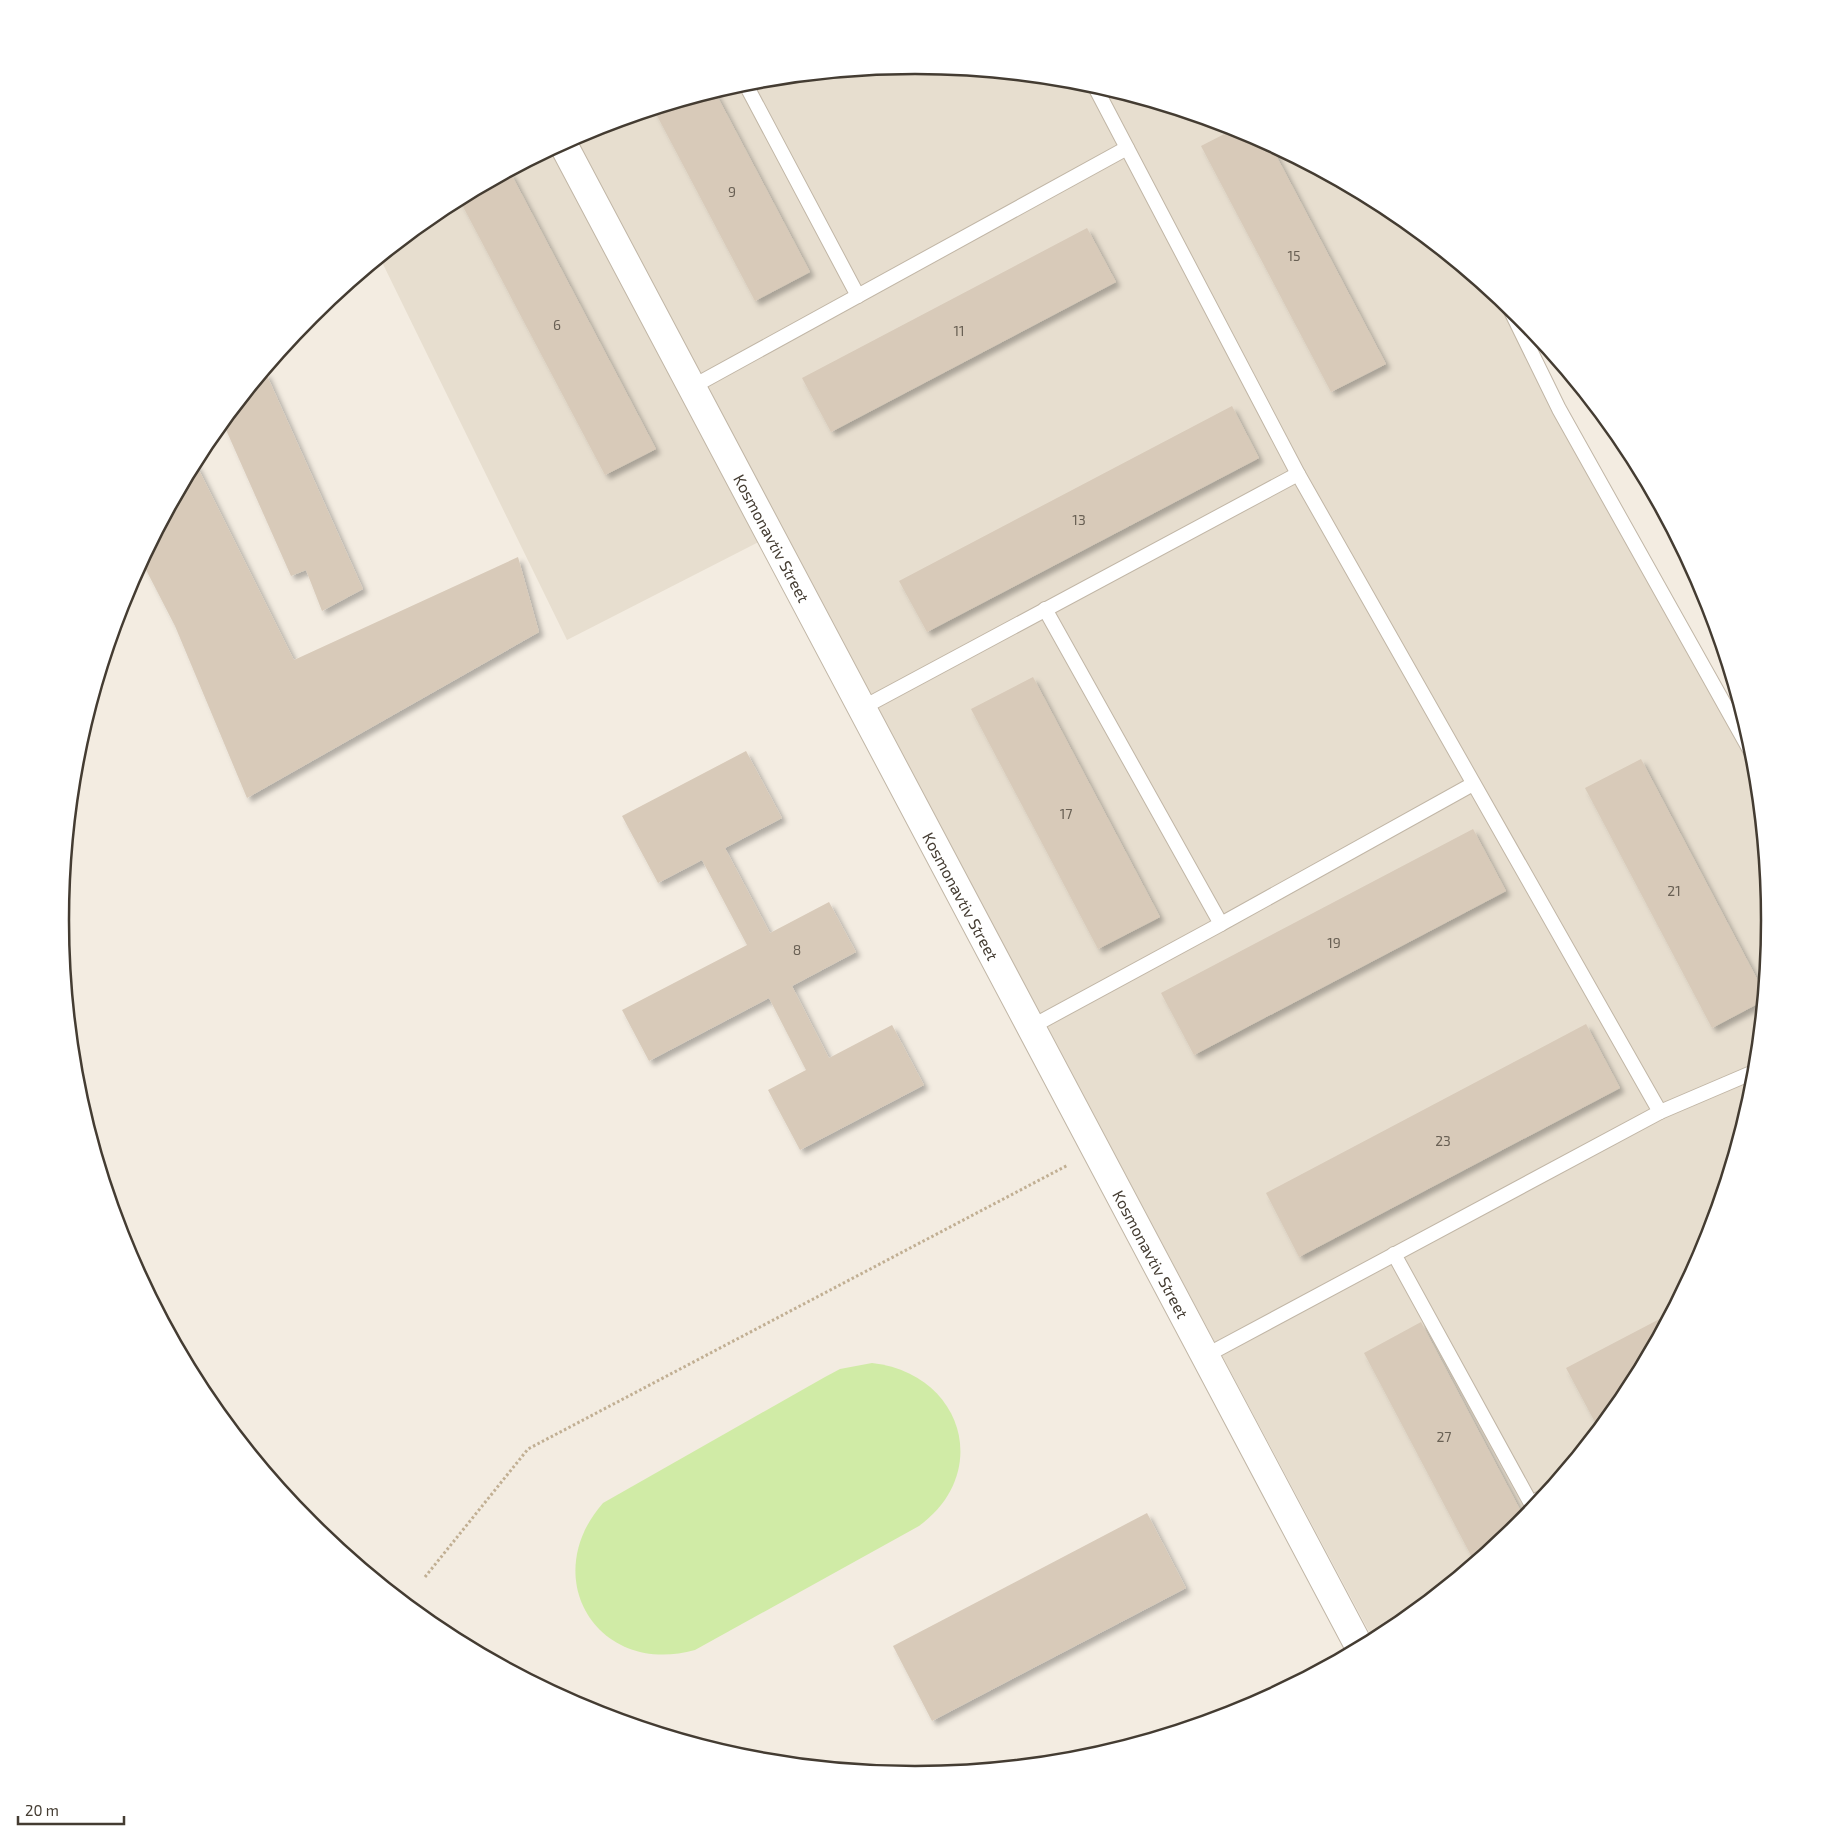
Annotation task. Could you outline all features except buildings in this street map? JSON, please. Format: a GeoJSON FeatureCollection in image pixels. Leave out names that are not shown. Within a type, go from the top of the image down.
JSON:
{"type":"FeatureCollection","features":[{"type":"Feature","properties":{"kind":"street","name":"Kosmonavtiv Street"},"geometry":{"type":"LineString","coordinates":[[566,150],[1357,1643]]}},
{"type":"Feature","properties":{"kind":"lane"},"geometry":{"type":"LineString","coordinates":[[749,90],[858,296]]}},
{"type":"Feature","properties":{"kind":"lane"},"geometry":{"type":"LineString","coordinates":[[1099,94],[1298,474],[1660,1112]]}},
{"type":"Feature","properties":{"kind":"lane"},"geometry":{"type":"LineString","coordinates":[[692,387],[1127,148]]}},
{"type":"Feature","properties":{"kind":"lane"},"geometry":{"type":"LineString","coordinates":[[1519,327],[1559,409],[1741,735]]}},
{"type":"Feature","properties":{"kind":"lane"},"geometry":{"type":"LineString","coordinates":[[862,708],[1298,474]]}},
{"type":"Feature","properties":{"kind":"lane"},"geometry":{"type":"LineString","coordinates":[[1045,609],[1221,924]]}},
{"type":"Feature","properties":{"kind":"lane"},"geometry":{"type":"LineString","coordinates":[[1031,1027],[1473,784]]}},
{"type":"Feature","properties":{"kind":"lane"},"geometry":{"type":"LineString","coordinates":[[1205,1356],[1660,1112],[1748,1074]]}},
{"type":"Feature","properties":{"kind":"lane"},"geometry":{"type":"LineString","coordinates":[[1394,1254],[1530,1502]]}},
{"type":"Feature","properties":{"kind":"path"},"geometry":{"type":"LineString","coordinates":[[425,1577],[528,1449],[1096,1150]]}},
{"type":"Feature","properties":{"kind":"shaded area"},"geometry":{"type":"Polygon","coordinates":[[[916,74],[1026,81],[1081,90],[1135,103],[1188,119],[1240,138],[1290,161],[1339,187],[1386,216],[1474,284],[1506,315],[1744,746],[1755,810],[1760,865],[1762,920],[1760,976],[1755,1031],[1746,1086],[1733,1140],[1717,1193],[1698,1245],[1675,1295],[1649,1344],[1620,1391],[1552,1479],[1474,1557],[1431,1592],[1371,1635],[782,530],[567,640],[383,263],[445,216],[492,187],[541,161],[591,138],[643,119],[696,103],[750,90],[805,81],[860,76],[916,74]]]}},
{"type":"Feature","properties":{"kind":"green space"},"geometry":{"type":"Polygon","coordinates":[[[872,1363],[903,1371],[928,1385],[946,1405],[957,1428],[960,1453],[956,1479],[942,1504],[919,1526],[695,1650],[660,1655],[630,1649],[606,1635],[588,1615],[578,1590],[576,1561],[584,1532],[603,1503],[840,1369],[872,1363]]]}}]}
